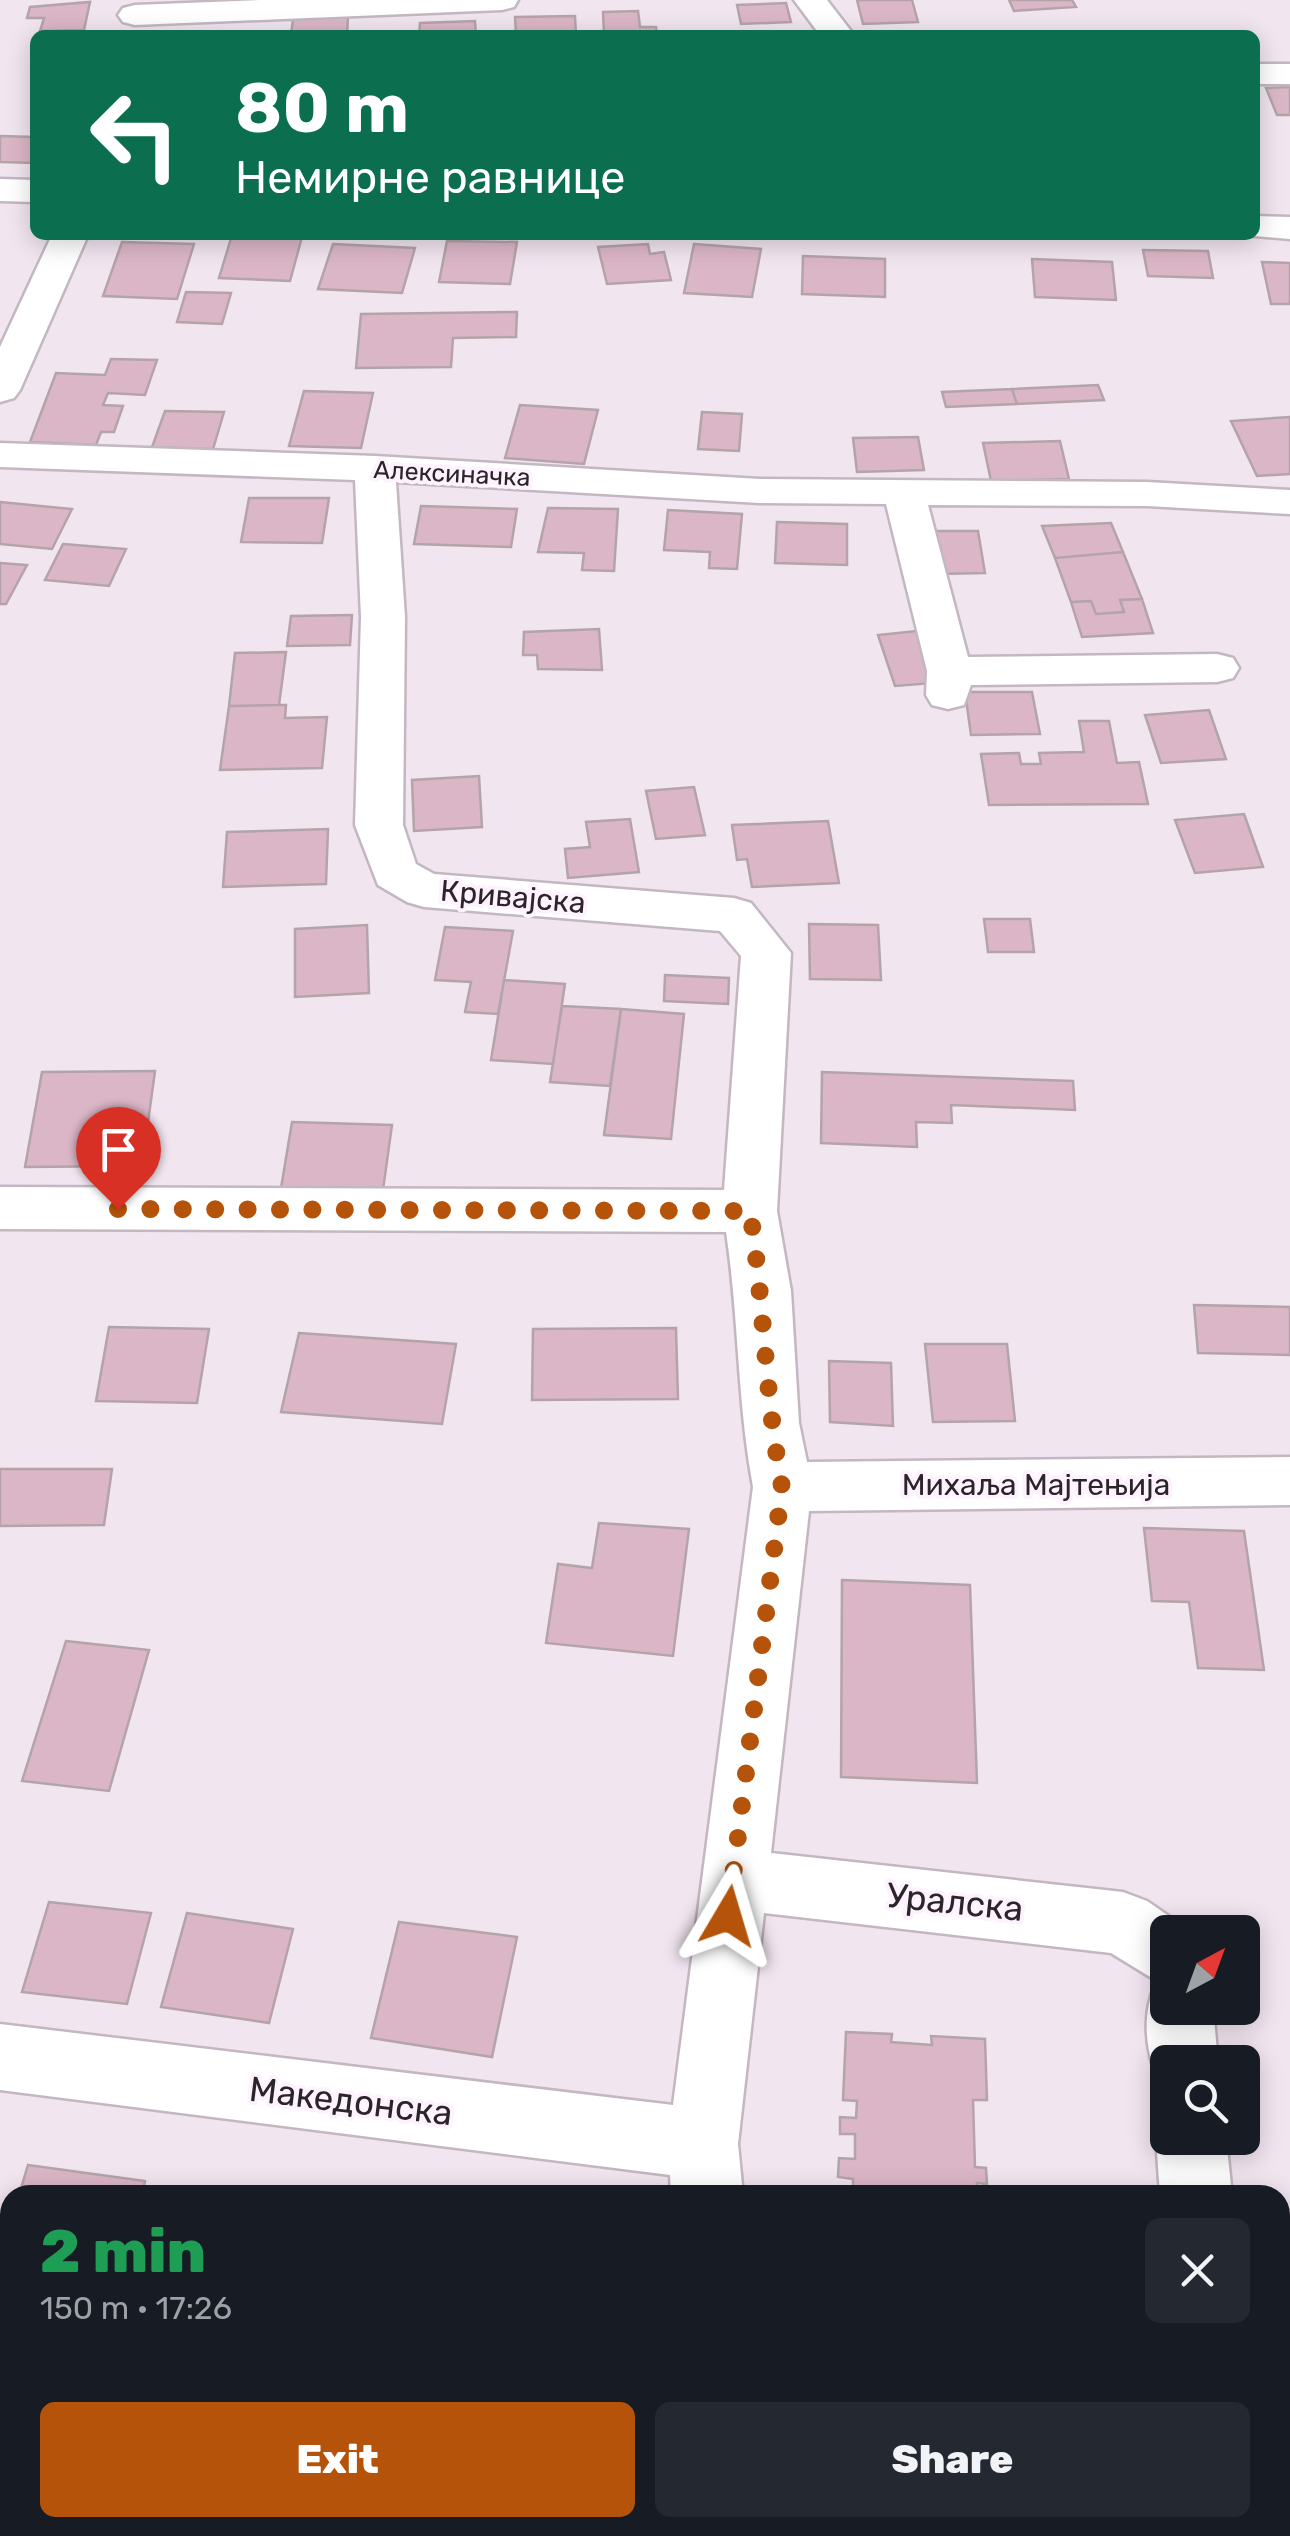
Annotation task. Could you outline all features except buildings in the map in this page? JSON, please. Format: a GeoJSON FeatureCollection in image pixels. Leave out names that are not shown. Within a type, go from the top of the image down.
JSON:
{"type":"FeatureCollection","features":[{"type":"Feature","properties":{"kind":"street"},"geometry":{"type":"LineString","coordinates":[[135,17],[502,0]]}},
{"type":"Feature","properties":{"kind":"street"},"geometry":{"type":"LineString","coordinates":[[810,0],[833,30]]}},
{"type":"Feature","properties":{"kind":"street"},"geometry":{"type":"LineString","coordinates":[[1260,74],[1290,74]]}},
{"type":"Feature","properties":{"kind":"street"},"geometry":{"type":"LineString","coordinates":[[0,190],[30,191]]}},
{"type":"Feature","properties":{"kind":"street"},"geometry":{"type":"LineString","coordinates":[[1260,227],[1290,228]]}},
{"type":"Feature","properties":{"kind":"street"},"geometry":{"type":"LineString","coordinates":[[0,390],[68,240]]}},
{"type":"Feature","properties":{"kind":"street","name":"Алексиначка"},"geometry":{"type":"LineString","coordinates":[[0,455],[374,468],[760,491],[1148,494],[1290,502]]}},
{"type":"Feature","properties":{"kind":"street","name":"Кривајска"},"geometry":{"type":"LineString","coordinates":[[374,468],[383,618],[379,825],[395,873],[424,890],[734,915],[766,953],[750,1211]]}},
{"type":"Feature","properties":{"kind":"street"},"geometry":{"type":"LineString","coordinates":[[904,492],[948,683],[1217,668]]}},
{"type":"Feature","properties":{"kind":"street"},"geometry":{"type":"LineString","coordinates":[[0,1208],[750,1211],[763,1290],[770,1423],[782,1487],[732,1878],[705,2170]]}},
{"type":"Feature","properties":{"kind":"street","name":"Михаља Мајтењија"},"geometry":{"type":"LineString","coordinates":[[782,1487],[1290,1481]]}},
{"type":"Feature","properties":{"kind":"street","name":"Уралска"},"geometry":{"type":"LineString","coordinates":[[732,1878],[1123,1923],[1150,1942]]}},
{"type":"Feature","properties":{"kind":"street","name":"Македонска"},"geometry":{"type":"LineString","coordinates":[[0,2057],[705,2170]]}},
{"type":"Feature","properties":{"kind":"street"},"geometry":{"type":"LineString","coordinates":[[1192,2155],[1195,2185]]}},
{"type":"Feature","properties":{"kind":"route"},"geometry":{"type":"LineString","coordinates":[[118,1209],[750,1211],[763,1290],[770,1423],[782,1487],[728,1916]]}}]}
